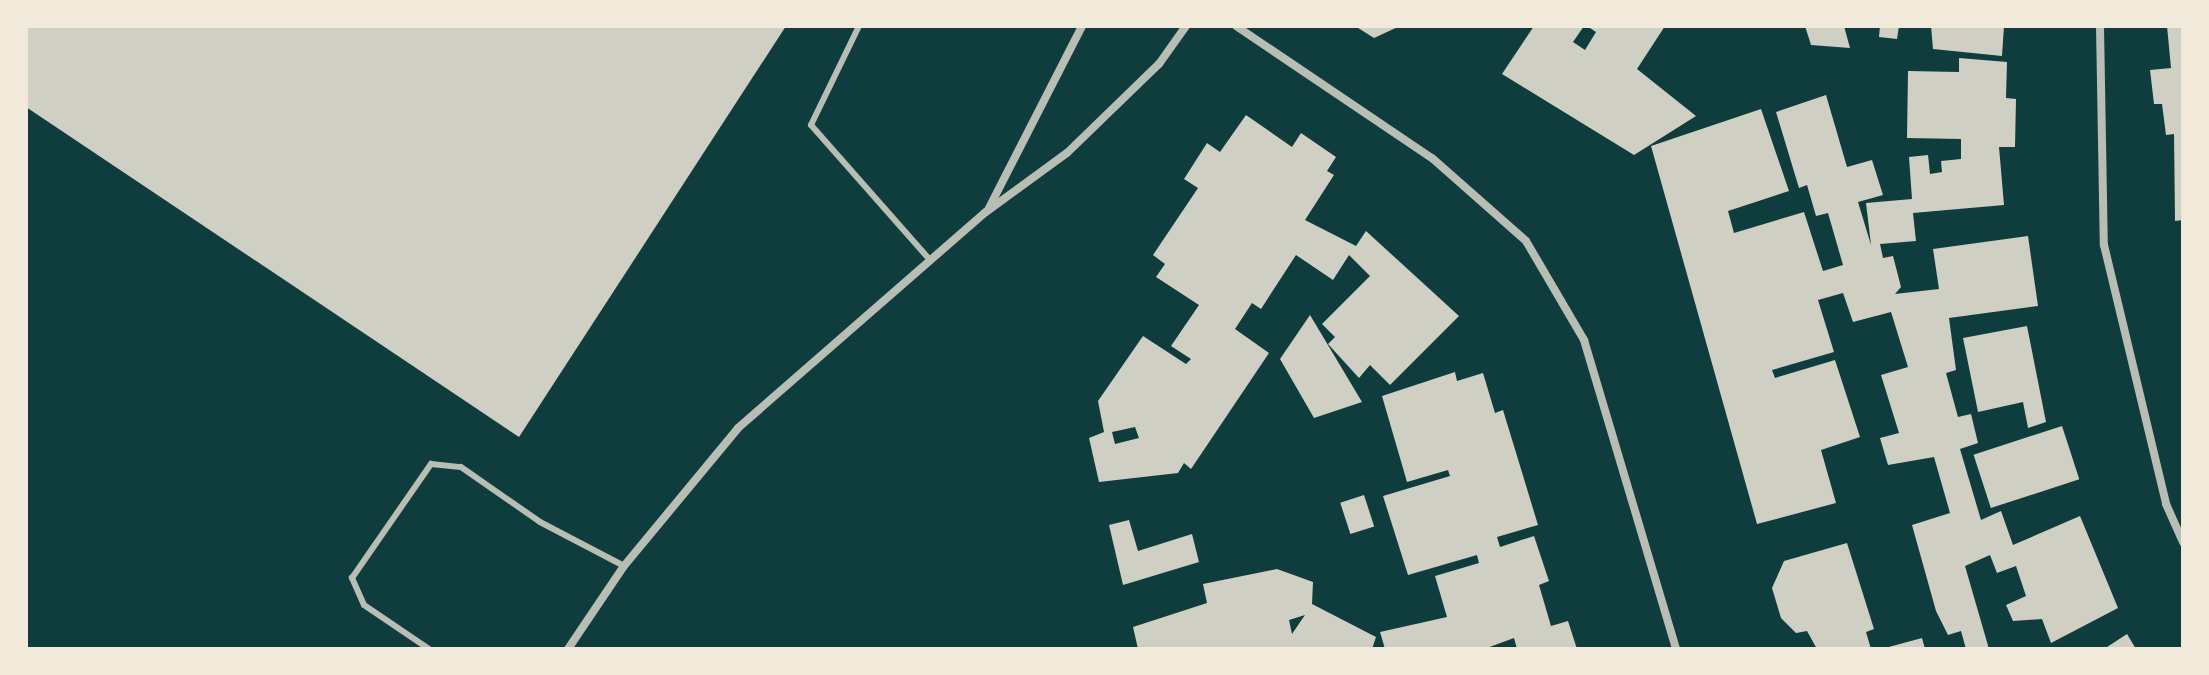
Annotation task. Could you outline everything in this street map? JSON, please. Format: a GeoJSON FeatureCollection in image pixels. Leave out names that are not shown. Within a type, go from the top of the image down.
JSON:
{"type":"FeatureCollection","features":[{"type":"Feature","properties":{"kind":"street"},"geometry":{"type":"LineString","coordinates":[[986,212],[1082,26]]}},
{"type":"Feature","properties":{"kind":"street"},"geometry":{"type":"LineString","coordinates":[[568,649],[624,566],[738,428],[986,212],[1067,153],[1159,64],[1186,26]]}},
{"type":"Feature","properties":{"kind":"street"},"geometry":{"type":"LineString","coordinates":[[1236,26],[1432,158],[1526,241],[1584,340],[1676,649]]}},
{"type":"Feature","properties":{"kind":"street"},"geometry":{"type":"LineString","coordinates":[[2100,26],[2104,245],[2166,504],[2183,542]]}},
{"type":"Feature","properties":{"kind":"lane"},"geometry":{"type":"LineString","coordinates":[[859,26],[811,125],[930,260]]}},
{"type":"Feature","properties":{"kind":"lane"},"geometry":{"type":"LineString","coordinates":[[429,649],[364,605],[352,578],[431,464],[461,467],[540,522],[624,566]]}},
{"type":"Feature","properties":{"kind":"building"},"geometry":{"type":"Polygon","coordinates":[[[26,26],[786,26],[519,437],[26,107],[26,26]]]}},
{"type":"Feature","properties":{"kind":"building"},"geometry":{"type":"Polygon","coordinates":[[[1355,26],[1400,26],[1374,38],[1355,26]]]}},
{"type":"Feature","properties":{"kind":"building"},"geometry":{"type":"Polygon","coordinates":[[[1534,26],[1584,26],[1573,42],[1585,50],[1596,32],[1587,26],[1665,26],[1637,69],[1696,116],[1634,155],[1502,74],[1534,26]]]}},
{"type":"Feature","properties":{"kind":"building"},"geometry":{"type":"Polygon","coordinates":[[[1805,26],[1844,26],[1850,48],[1811,45],[1805,26]]]}},
{"type":"Feature","properties":{"kind":"building"},"geometry":{"type":"Polygon","coordinates":[[[1880,26],[1899,26],[1897,39],[1879,37],[1880,26]]]}},
{"type":"Feature","properties":{"kind":"building"},"geometry":{"type":"Polygon","coordinates":[[[1931,26],[2004,26],[2002,56],[1933,49],[1931,26]]]}},
{"type":"Feature","properties":{"kind":"building"},"geometry":{"type":"Polygon","coordinates":[[[2167,26],[2183,26],[2183,220],[2175,221],[2174,134],[2166,135],[2162,104],[2154,104],[2150,70],[2171,68],[2167,26]]]}},
{"type":"Feature","properties":{"kind":"building"},"geometry":{"type":"Polygon","coordinates":[[[1959,58],[2007,62],[2006,98],[2016,99],[2015,147],[1999,147],[2004,205],[1913,213],[1916,241],[1880,244],[1883,258],[1893,256],[1901,287],[1895,294],[1939,289],[1933,249],[2028,236],[2038,306],[1949,318],[1956,370],[1946,373],[1958,417],[1971,414],[1978,443],[1960,449],[1981,520],[2001,511],[2013,545],[2080,516],[2118,608],[2051,643],[2042,619],[2013,621],[2006,605],[2026,596],[2016,566],[1997,573],[1990,555],[1965,566],[1989,649],[1966,649],[1961,631],[1948,635],[1936,611],[1912,525],[1950,513],[1934,457],[1888,465],[1880,438],[1899,433],[1881,375],[1908,367],[1891,312],[1853,322],[1843,293],[1818,300],[1834,352],[1772,370],[1775,378],[1835,360],[1860,437],[1821,450],[1836,503],[1757,524],[1651,146],[1761,109],[1789,191],[1728,211],[1734,233],[1804,212],[1823,271],[1843,265],[1828,213],[1816,216],[1807,185],[1799,188],[1776,112],[1826,95],[1847,167],[1872,160],[1883,195],[1858,202],[1871,245],[1866,203],[1912,199],[1909,157],[1928,155],[1930,174],[1942,172],[1941,161],[1961,159],[1961,139],[1907,138],[1908,71],[1959,72],[1959,58]]]}},
{"type":"Feature","properties":{"kind":"building"},"geometry":{"type":"Polygon","coordinates":[[[1246,115],[1292,147],[1301,133],[1336,157],[1327,171],[1334,175],[1305,220],[1356,246],[1366,231],[1459,316],[1390,385],[1370,365],[1359,378],[1328,344],[1335,337],[1322,324],[1370,276],[1349,255],[1333,280],[1296,255],[1261,309],[1252,303],[1235,329],[1269,353],[1191,469],[1184,463],[1178,473],[1099,482],[1089,438],[1104,432],[1098,401],[1143,336],[1186,364],[1191,359],[1171,346],[1199,305],[1156,277],[1165,264],[1153,255],[1198,188],[1184,179],[1207,143],[1220,152],[1246,115]],[[1135,427],[1112,432],[1115,444],[1139,438],[1135,427]]]}},
{"type":"Feature","properties":{"kind":"building"},"geometry":{"type":"Polygon","coordinates":[[[1310,315],[1362,402],[1314,418],[1280,359],[1310,315]]]}},
{"type":"Feature","properties":{"kind":"building"},"geometry":{"type":"Polygon","coordinates":[[[2027,326],[2046,422],[2028,428],[2023,402],[1978,412],[1963,338],[2027,326]]]}},
{"type":"Feature","properties":{"kind":"building"},"geometry":{"type":"Polygon","coordinates":[[[1455,372],[1457,381],[1483,373],[1495,413],[1503,410],[1538,525],[1497,537],[1500,547],[1534,536],[1549,581],[1539,585],[1551,626],[1568,621],[1577,649],[1517,649],[1514,638],[1484,649],[1385,649],[1380,632],[1447,617],[1435,576],[1479,563],[1477,555],[1408,575],[1383,496],[1450,476],[1448,470],[1407,482],[1382,396],[1455,372]]]}},
{"type":"Feature","properties":{"kind":"building"},"geometry":{"type":"Polygon","coordinates":[[[2062,426],[2079,479],[1991,508],[1974,455],[2062,426]]]}},
{"type":"Feature","properties":{"kind":"building"},"geometry":{"type":"Polygon","coordinates":[[[1364,495],[1374,526],[1350,534],[1340,503],[1364,495]]]}},
{"type":"Feature","properties":{"kind":"building"},"geometry":{"type":"Polygon","coordinates":[[[1129,520],[1138,551],[1192,534],[1199,562],[1123,585],[1109,525],[1129,520]]]}},
{"type":"Feature","properties":{"kind":"building"},"geometry":{"type":"Polygon","coordinates":[[[1847,543],[1874,629],[1866,632],[1871,649],[1817,649],[1807,631],[1796,633],[1781,618],[1772,588],[1784,561],[1847,543]]]}},
{"type":"Feature","properties":{"kind":"building"},"geometry":{"type":"Polygon","coordinates":[[[1277,569],[1313,582],[1312,604],[1376,637],[1372,649],[1138,649],[1133,627],[1207,603],[1203,584],[1277,569]],[[1305,615],[1289,620],[1292,634],[1305,615]]]}},
{"type":"Feature","properties":{"kind":"building"},"geometry":{"type":"Polygon","coordinates":[[[2127,634],[2136,649],[2104,649],[2127,634]]]}},
{"type":"Feature","properties":{"kind":"building"},"geometry":{"type":"Polygon","coordinates":[[[1922,638],[1925,649],[1885,649],[1885,648],[1922,638]]]}}]}
